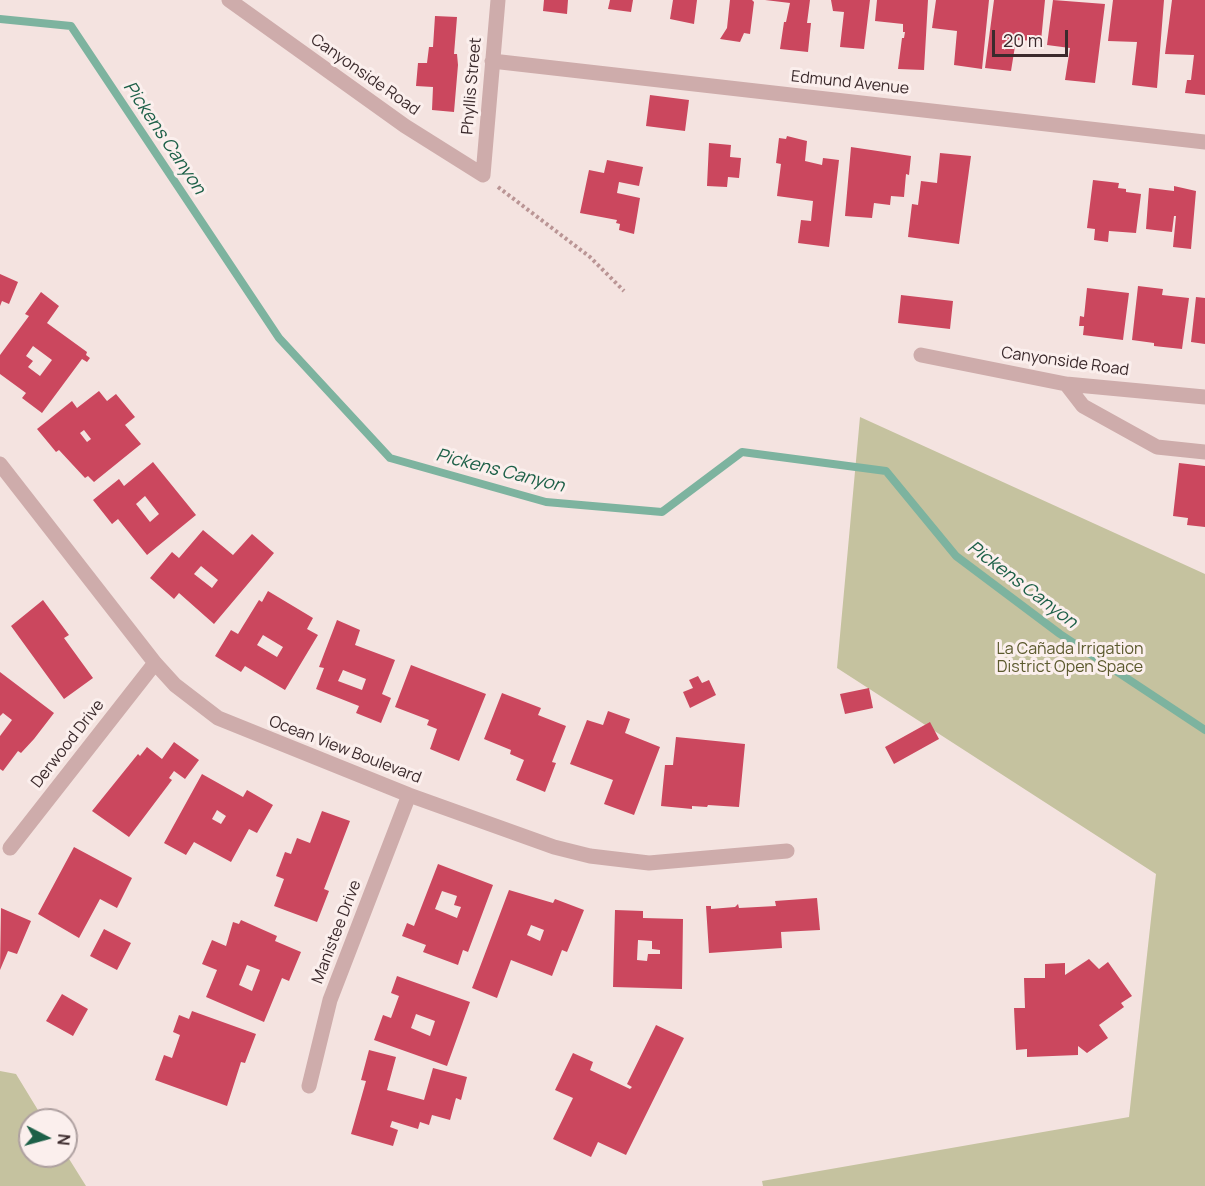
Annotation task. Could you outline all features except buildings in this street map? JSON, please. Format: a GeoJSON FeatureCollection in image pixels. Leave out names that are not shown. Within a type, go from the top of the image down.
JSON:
{"type":"FeatureCollection","features":[{"type":"Feature","properties":{"kind":"street","name":"Canyonside Road"},"geometry":{"type":"LineString","coordinates":[[229,0],[405,126],[483,176]]}},
{"type":"Feature","properties":{"kind":"street","name":"Phyllis Street"},"geometry":{"type":"LineString","coordinates":[[483,176],[498,0]]}},
{"type":"Feature","properties":{"kind":"street","name":"Edmund Avenue"},"geometry":{"type":"LineString","coordinates":[[492,61],[1205,142]]}},
{"type":"Feature","properties":{"kind":"street","name":"Canyonside Road"},"geometry":{"type":"LineString","coordinates":[[921,355],[1066,384],[1205,397]]}},
{"type":"Feature","properties":{"kind":"street"},"geometry":{"type":"LineString","coordinates":[[1066,384],[1083,406],[1157,447],[1205,452]]}},
{"type":"Feature","properties":{"kind":"street","name":"Ocean View Boulevard"},"geometry":{"type":"LineString","coordinates":[[0,464],[155,663],[175,685],[218,718],[409,795],[554,847],[612,860],[649,863],[787,851]]}},
{"type":"Feature","properties":{"kind":"street","name":"Derwood Drive"},"geometry":{"type":"LineString","coordinates":[[10,848],[155,663]]}},
{"type":"Feature","properties":{"kind":"street","name":"Manistee Drive"},"geometry":{"type":"LineString","coordinates":[[309,1086],[330,1000],[409,795]]}},
{"type":"Feature","properties":{"kind":"path"},"geometry":{"type":"LineString","coordinates":[[483,176],[590,257],[624,291]]}},
{"type":"Feature","properties":{"kind":"green space","name":"La Cañada Irrigation District Open Space"},"geometry":{"type":"Polygon","coordinates":[[[860,417],[1205,574],[1205,1186],[763,1186],[762,1181],[1129,1117],[1156,874],[837,668],[860,417]]]}},
{"type":"Feature","properties":{"kind":"green space"},"geometry":{"type":"Polygon","coordinates":[[[0,1071],[16,1074],[37,1108],[18,1108],[18,1168],[75,1168],[86,1186],[0,1186],[0,1071]]]}},
{"type":"Feature","properties":{"kind":"waterway","name":"Pickens Canyon"},"geometry":{"type":"LineString","coordinates":[[0,19],[71,26],[279,338],[390,458],[546,502],[662,512],[742,452],[886,471],[956,556],[1060,634],[1205,730]]}}]}
